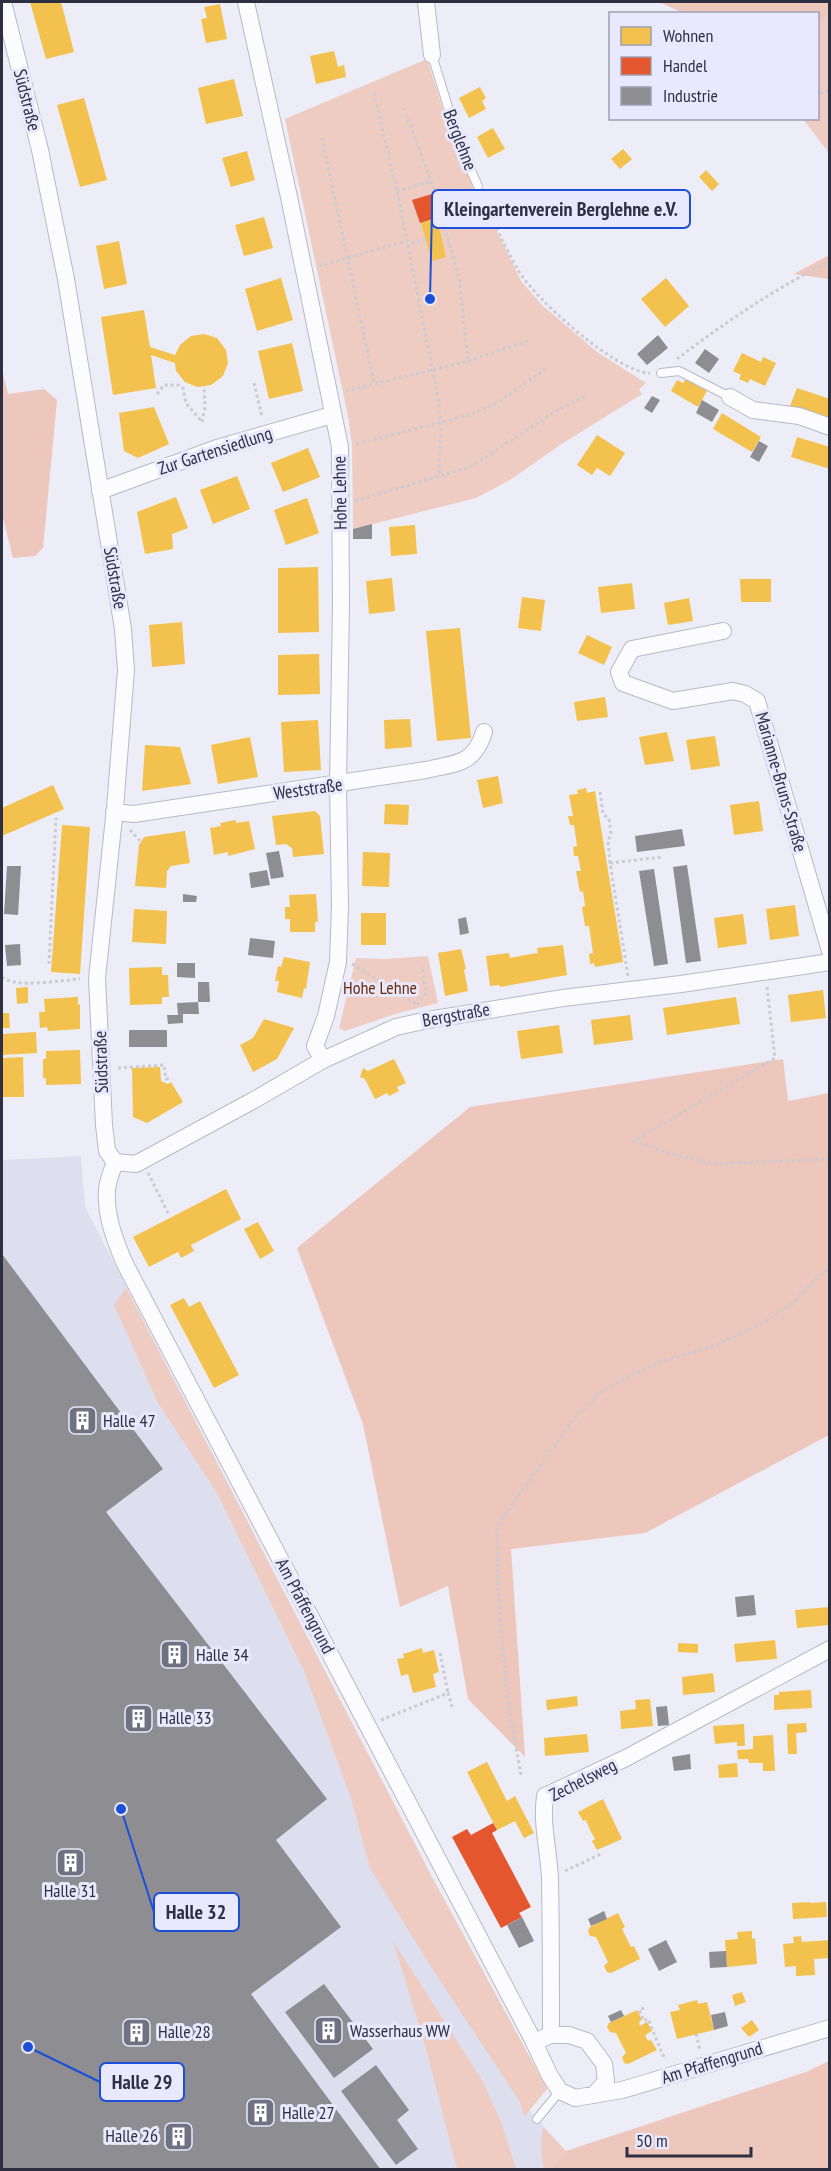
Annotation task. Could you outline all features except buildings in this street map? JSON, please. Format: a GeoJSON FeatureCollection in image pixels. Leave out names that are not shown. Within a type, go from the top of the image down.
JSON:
{"type":"FeatureCollection","features":[{"type":"Feature","properties":{"kind":"street","name":"Südstraße"},"geometry":{"type":"LineString","coordinates":[[3,2],[40,150],[66,279],[123,629],[126,670],[97,978],[104,1125],[107,1151],[115,1161]]}},
{"type":"Feature","properties":{"kind":"street","name":"Hohe Lehne"},"geometry":{"type":"LineString","coordinates":[[246,2],[340,447],[341,604],[338,784],[341,895],[338,962],[326,1016],[315,1046],[323,1060]]}},
{"type":"Feature","properties":{"kind":"street","name":"Berglehne"},"geometry":{"type":"LineString","coordinates":[[426,2],[432,55]]}},
{"type":"Feature","properties":{"kind":"street"},"geometry":{"type":"LineString","coordinates":[[730,397],[753,410],[800,416],[830,427]]}},
{"type":"Feature","properties":{"kind":"street","name":"Zur Gartensiedlung"},"geometry":{"type":"LineString","coordinates":[[100,491],[217,448],[332,415]]}},
{"type":"Feature","properties":{"kind":"street","name":"Marianne-Bruns-Straße"},"geometry":{"type":"LineString","coordinates":[[723,631],[632,649],[619,672],[623,683],[673,701],[733,692],[745,694],[757,701],[830,951]]}},
{"type":"Feature","properties":{"kind":"street","name":"Weststraße"},"geometry":{"type":"LineString","coordinates":[[114,812],[134,814],[426,770],[464,761],[479,748],[484,732]]}},
{"type":"Feature","properties":{"kind":"street","name":"Bergstraße"},"geometry":{"type":"LineString","coordinates":[[115,1161],[136,1164],[323,1060],[396,1027],[563,998],[681,984],[830,962]]}},
{"type":"Feature","properties":{"kind":"street","name":"Am Pfaffengrund"},"geometry":{"type":"LineString","coordinates":[[115,1161],[107,1188],[109,1215],[125,1264],[550,2076],[560,2091],[575,2098],[594,2095],[659,2079],[830,2028]]}},
{"type":"Feature","properties":{"kind":"street","name":"Zechelsweg"},"geometry":{"type":"LineString","coordinates":[[551,2035],[552,1940],[550,1876],[543,1809],[545,1796],[626,1758],[830,1649]]}},
{"type":"Feature","properties":{"kind":"street"},"geometry":{"type":"LineString","coordinates":[[534,2042],[551,2035],[569,2035],[587,2041],[604,2064],[606,2081],[594,2095]]}},
{"type":"Feature","properties":{"kind":"lane","name":"Berglehne"},"geometry":{"type":"LineString","coordinates":[[432,55],[461,149],[478,186]]}},
{"type":"Feature","properties":{"kind":"lane"},"geometry":{"type":"LineString","coordinates":[[661,374],[679,371],[730,397]]}},
{"type":"Feature","properties":{"kind":"lane"},"geometry":{"type":"LineString","coordinates":[[537,2119],[560,2091]]}},
{"type":"Feature","properties":{"kind":"path"},"geometry":{"type":"LineString","coordinates":[[820,93],[830,90]]}},
{"type":"Feature","properties":{"kind":"path"},"geometry":{"type":"LineString","coordinates":[[374,93],[397,191],[433,369],[441,422],[439,477]]}},
{"type":"Feature","properties":{"kind":"path"},"geometry":{"type":"LineString","coordinates":[[404,108],[431,181],[459,277],[468,361]]}},
{"type":"Feature","properties":{"kind":"path"},"geometry":{"type":"LineString","coordinates":[[322,138],[374,383]]}},
{"type":"Feature","properties":{"kind":"path"},"geometry":{"type":"LineString","coordinates":[[397,191],[431,181]]}},
{"type":"Feature","properties":{"kind":"path","name":"Berglehne"},"geometry":{"type":"LineString","coordinates":[[478,186],[519,271],[538,295],[570,325],[609,356],[631,369],[644,373],[661,374]]}},
{"type":"Feature","properties":{"kind":"path"},"geometry":{"type":"LineString","coordinates":[[316,266],[407,241],[413,243],[426,239]]}},
{"type":"Feature","properties":{"kind":"path"},"geometry":{"type":"LineString","coordinates":[[677,359],[806,273],[830,261]]}},
{"type":"Feature","properties":{"kind":"path"},"geometry":{"type":"LineString","coordinates":[[343,391],[468,361],[528,341]]}},
{"type":"Feature","properties":{"kind":"path"},"geometry":{"type":"LineString","coordinates":[[352,445],[469,415],[497,403],[548,367]]}},
{"type":"Feature","properties":{"kind":"path"},"geometry":{"type":"LineString","coordinates":[[254,383],[266,434]]}},
{"type":"Feature","properties":{"kind":"path"},"geometry":{"type":"LineString","coordinates":[[157,394],[164,386],[179,385],[183,388],[186,403],[202,422],[205,407],[204,386]]}},
{"type":"Feature","properties":{"kind":"path"},"geometry":{"type":"LineString","coordinates":[[352,502],[470,467],[553,413],[586,395]]}},
{"type":"Feature","properties":{"kind":"path"},"geometry":{"type":"LineString","coordinates":[[600,792],[603,814],[609,819],[610,863],[629,981]]}},
{"type":"Feature","properties":{"kind":"path"},"geometry":{"type":"LineString","coordinates":[[49,964],[56,818]]}},
{"type":"Feature","properties":{"kind":"path"},"geometry":{"type":"LineString","coordinates":[[138,837],[141,842]]}},
{"type":"Feature","properties":{"kind":"path"},"geometry":{"type":"LineString","coordinates":[[610,863],[663,857]]}},
{"type":"Feature","properties":{"kind":"path"},"geometry":{"type":"LineString","coordinates":[[350,963],[419,1006],[426,993],[422,965]]}},
{"type":"Feature","properties":{"kind":"path"},"geometry":{"type":"LineString","coordinates":[[2,977],[6,981],[20,984],[97,978]]}},
{"type":"Feature","properties":{"kind":"path"},"geometry":{"type":"LineString","coordinates":[[766,982],[775,1058],[634,1141],[669,1154],[714,1164],[830,1159]]}},
{"type":"Feature","properties":{"kind":"path"},"geometry":{"type":"LineString","coordinates":[[118,1068],[164,1065],[166,1079],[172,1078]]}},
{"type":"Feature","properties":{"kind":"path"},"geometry":{"type":"LineString","coordinates":[[148,1171],[169,1215]]}},
{"type":"Feature","properties":{"kind":"path"},"geometry":{"type":"LineString","coordinates":[[521,1775],[507,1697],[498,1591],[497,1526],[573,1420],[598,1394],[629,1376],[661,1362],[713,1346],[756,1327],[792,1304],[817,1278],[830,1269]]}},
{"type":"Feature","properties":{"kind":"path"},"geometry":{"type":"LineString","coordinates":[[440,1653],[453,1710]]}},
{"type":"Feature","properties":{"kind":"path"},"geometry":{"type":"LineString","coordinates":[[387,1717],[448,1692]]}},
{"type":"Feature","properties":{"kind":"path"},"geometry":{"type":"LineString","coordinates":[[550,1876],[601,1854]]}},
{"type":"Feature","properties":{"kind":"path"},"geometry":{"type":"LineString","coordinates":[[644,2008],[639,2010],[644,2021],[648,2019],[668,2068]]}},
{"type":"Feature","properties":{"kind":"shaded area"},"geometry":{"type":"Polygon","coordinates":[[[659,2],[829,2],[829,17],[819,22],[819,12],[681,12],[659,2]]]}},
{"type":"Feature","properties":{"kind":"shaded area"},"geometry":{"type":"Polygon","coordinates":[[[829,255],[829,279],[794,274],[829,255]]]}},
{"type":"Feature","properties":{"kind":"shaded area"},"geometry":{"type":"Polygon","coordinates":[[[2,370],[8,394],[44,389],[57,400],[43,548],[35,556],[13,558],[2,514],[2,370]]]}},
{"type":"Feature","properties":{"kind":"shaded area"},"geometry":{"type":"Polygon","coordinates":[[[783,1059],[788,1101],[829,1093],[829,1435],[645,1533],[511,1549],[525,1757],[468,1699],[448,1586],[400,1607],[363,1424],[297,1248],[470,1107],[783,1059]]]}},
{"type":"Feature","properties":{"kind":"shaded area"},"geometry":{"type":"Polygon","coordinates":[[[81,1156],[85,1207],[432,1877],[547,2089],[529,2110],[566,2151],[552,2170],[2,2170],[2,1160],[81,1156]]]}},
{"type":"Feature","properties":{"kind":"shaded area"},"geometry":{"type":"Polygon","coordinates":[[[829,2061],[829,2169],[552,2169],[566,2151],[806,2072],[829,2061]]]}},
{"type":"Feature","properties":{"kind":"green space"},"geometry":{"type":"Polygon","coordinates":[[[829,17],[829,153],[804,120],[819,120],[819,22],[829,17]]]}},
{"type":"Feature","properties":{"kind":"green space"},"geometry":{"type":"Polygon","coordinates":[[[427,59],[452,138],[521,281],[542,305],[597,352],[646,383],[639,389],[642,394],[560,445],[510,480],[476,498],[353,529],[352,445],[348,416],[285,119],[427,59]]]}},
{"type":"Feature","properties":{"kind":"green space","name":"Hohe Lehne"},"geometry":{"type":"Polygon","coordinates":[[[428,956],[438,1003],[395,1014],[345,1031],[339,1028],[356,958],[385,959],[428,956]]]}},
{"type":"Feature","properties":{"kind":"green space"},"geometry":{"type":"Polygon","coordinates":[[[126,1288],[432,1877],[547,2089],[524,2117],[520,2102],[431,1967],[370,1868],[350,1795],[304,1671],[217,1493],[158,1403],[114,1305],[126,1288]]]}},
{"type":"Feature","properties":{"kind":"green space"},"geometry":{"type":"Polygon","coordinates":[[[393,1941],[482,2080],[502,2124],[516,2169],[457,2169],[425,2045],[393,1941]]]}},
{"type":"Feature","properties":{"kind":"green space"},"geometry":{"type":"Polygon","coordinates":[[[543,2127],[566,2151],[552,2169],[544,2169],[541,2148],[543,2127]]]}},
{"type":"Feature","properties":{"kind":"place","name":"Kleingartenverein Berglehne e.V."},"geometry":{"type":"Point","coordinates":[430,299]}},
{"type":"Feature","properties":{"kind":"place","name":"Halle 47"},"geometry":{"type":"Point","coordinates":[82,1421]}},
{"type":"Feature","properties":{"kind":"place","name":"Halle 34"},"geometry":{"type":"Point","coordinates":[175,1655]}},
{"type":"Feature","properties":{"kind":"place","name":"Halle 33"},"geometry":{"type":"Point","coordinates":[138,1718]}},
{"type":"Feature","properties":{"kind":"place","name":"Halle 32"},"geometry":{"type":"Point","coordinates":[121,1809]}},
{"type":"Feature","properties":{"kind":"place","name":"Halle 31"},"geometry":{"type":"Point","coordinates":[70,1862]}},
{"type":"Feature","properties":{"kind":"place","name":"Wasserhaus WW"},"geometry":{"type":"Point","coordinates":[329,2031]}},
{"type":"Feature","properties":{"kind":"place","name":"Halle 28"},"geometry":{"type":"Point","coordinates":[137,2032]}},
{"type":"Feature","properties":{"kind":"place","name":"Halle 29"},"geometry":{"type":"Point","coordinates":[28,2047]}},
{"type":"Feature","properties":{"kind":"place","name":"Halle 27"},"geometry":{"type":"Point","coordinates":[261,2113]}},
{"type":"Feature","properties":{"kind":"place","name":"Halle 26"},"geometry":{"type":"Point","coordinates":[179,2136]}}]}
